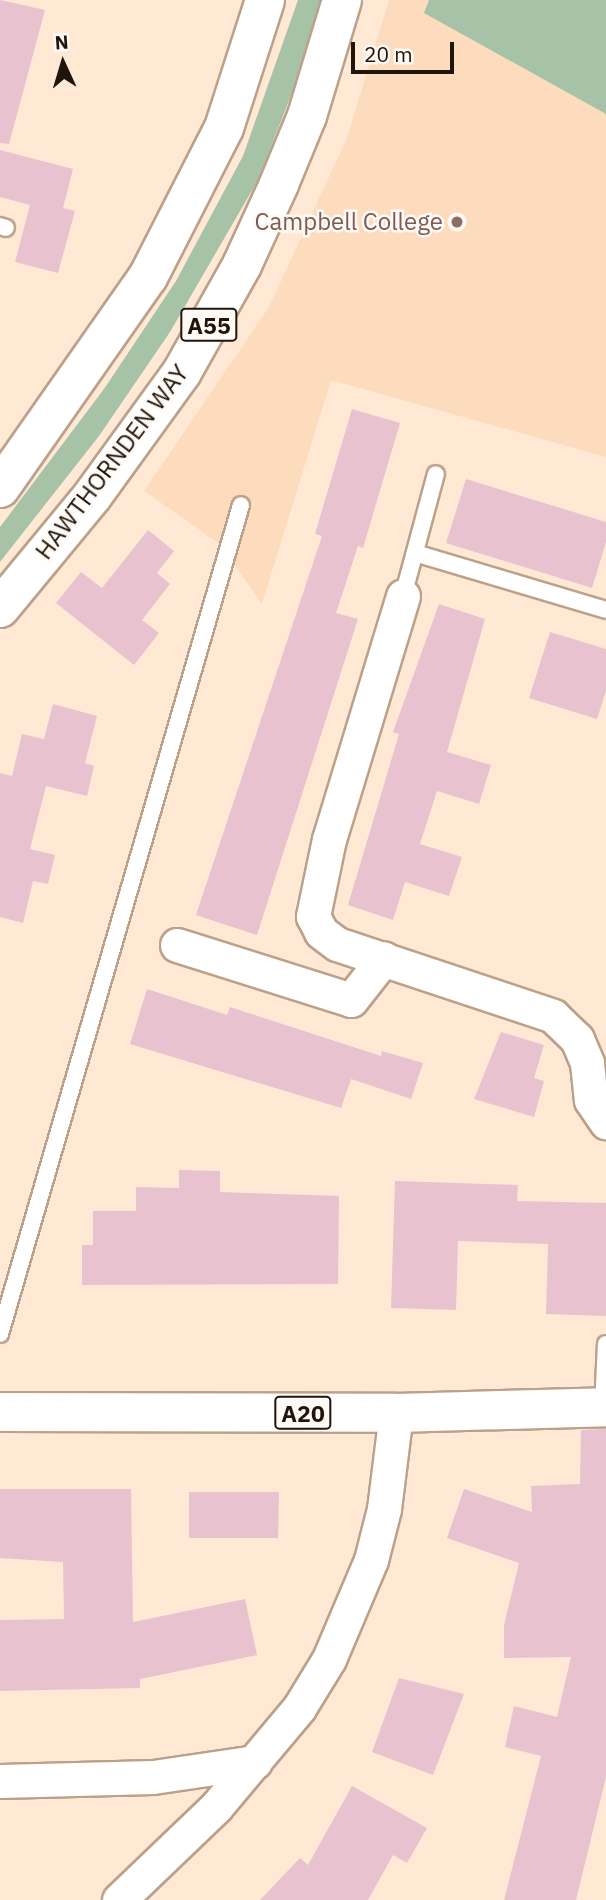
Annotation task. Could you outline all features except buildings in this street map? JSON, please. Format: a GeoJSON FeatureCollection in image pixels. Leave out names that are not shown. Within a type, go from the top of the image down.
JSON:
{"type":"FeatureCollection","features":[{"type":"Feature","properties":{"kind":"highway"},"geometry":{"type":"LineString","coordinates":[[0,488],[148,277],[224,128],[265,0]]}},
{"type":"Feature","properties":{"kind":"highway","name":"HAWTHORNDEN WAY"},"geometry":{"type":"LineString","coordinates":[[0,608],[93,495],[189,360],[242,265],[279,184],[307,116],[342,0]]}},
{"type":"Feature","properties":{"kind":"highway","name":"A20"},"geometry":{"type":"LineString","coordinates":[[0,1412],[396,1413],[604,1407]]}},
{"type":"Feature","properties":{"kind":"street"},"geometry":{"type":"LineString","coordinates":[[404,596],[329,839],[313,916],[321,932],[337,944],[553,1016],[577,1039],[587,1063],[591,1100],[606,1122]]}},
{"type":"Feature","properties":{"kind":"street"},"geometry":{"type":"LineString","coordinates":[[177,945],[351,1000],[384,958]]}},
{"type":"Feature","properties":{"kind":"street"},"geometry":{"type":"LineString","coordinates":[[119,1900],[216,1807],[299,1708],[329,1659],[353,1606],[384,1508],[396,1413]]}},
{"type":"Feature","properties":{"kind":"street"},"geometry":{"type":"LineString","coordinates":[[0,1782],[153,1777],[255,1762]]}},
{"type":"Feature","properties":{"kind":"lane"},"geometry":{"type":"LineString","coordinates":[[404,596],[436,474]]}},
{"type":"Feature","properties":{"kind":"lane"},"geometry":{"type":"LineString","coordinates":[[0,1334],[241,505]]}},
{"type":"Feature","properties":{"kind":"lane"},"geometry":{"type":"LineString","coordinates":[[415,553],[606,610]]}},
{"type":"Feature","properties":{"kind":"lane"},"geometry":{"type":"LineString","coordinates":[[604,1407],[606,1344]]}},
{"type":"Feature","properties":{"kind":"shaded area","name":"Campbell College"},"geometry":{"type":"Polygon","coordinates":[[[389,0],[606,0],[606,457],[331,380],[262,604],[220,544],[144,491],[269,307],[347,138],[389,0]]]}},
{"type":"Feature","properties":{"kind":"green space"},"geometry":{"type":"Polygon","coordinates":[[[298,0],[321,0],[295,85],[258,180],[170,332],[99,436],[0,562],[0,527],[104,389],[176,281],[243,156],[298,0]]]}},
{"type":"Feature","properties":{"kind":"green space"},"geometry":{"type":"Polygon","coordinates":[[[429,0],[606,0],[606,114],[424,13],[429,0]]]}},
{"type":"Feature","properties":{"kind":"place","name":"Campbell College"},"geometry":{"type":"Point","coordinates":[457,222]}}]}
